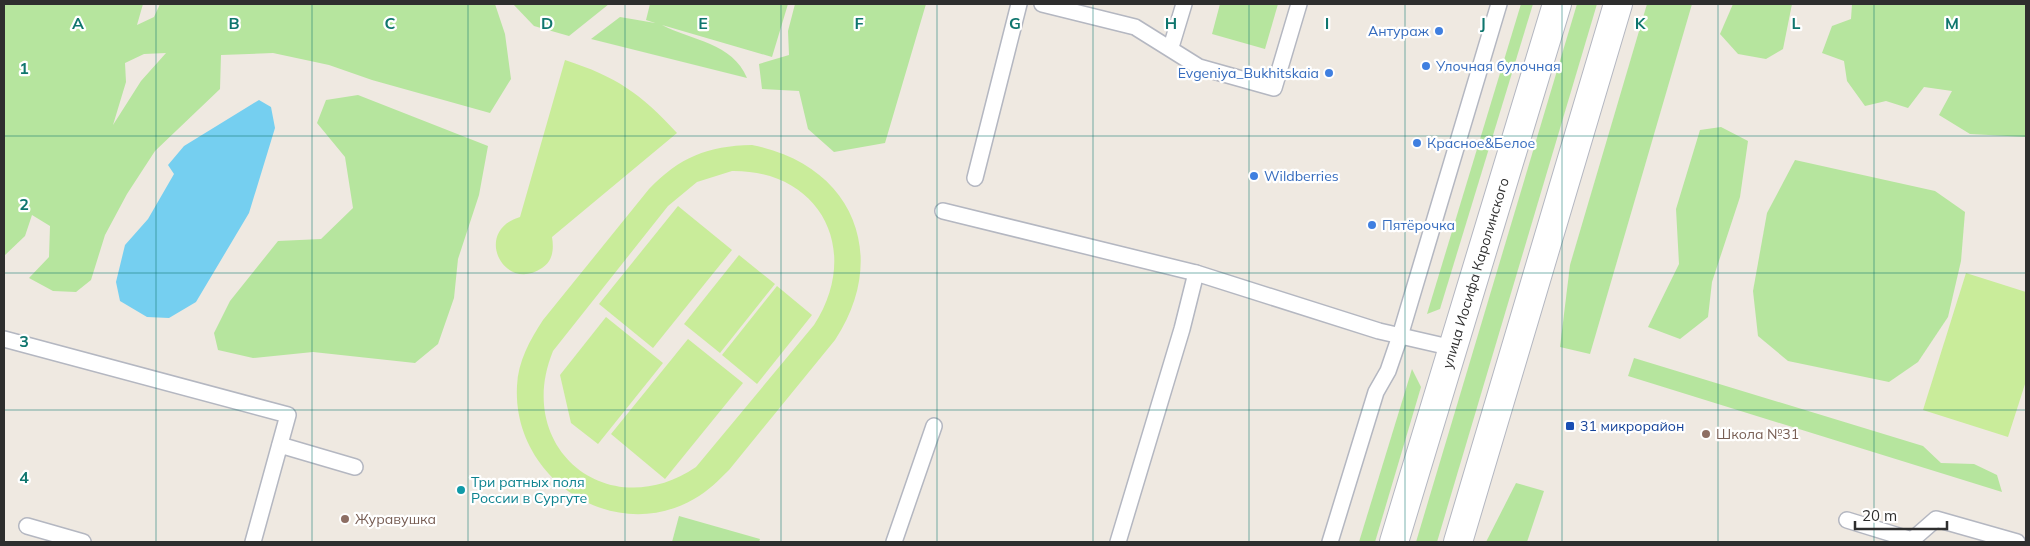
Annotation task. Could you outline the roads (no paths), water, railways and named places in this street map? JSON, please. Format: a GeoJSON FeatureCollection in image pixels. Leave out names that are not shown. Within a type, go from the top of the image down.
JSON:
{"type":"FeatureCollection","features":[{"type":"Feature","properties":{"kind":"main road","name":"улица Иосифа Каролинского"},"geometry":{"type":"LineString","coordinates":[[1394,542],[1557,4]]}},
{"type":"Feature","properties":{"kind":"main road"},"geometry":{"type":"LineString","coordinates":[[1458,542],[1618,4]]}},
{"type":"Feature","properties":{"kind":"lane"},"geometry":{"type":"LineString","coordinates":[[975,178],[1019,4]]}},
{"type":"Feature","properties":{"kind":"lane"},"geometry":{"type":"LineString","coordinates":[[1042,4],[1135,27],[1200,67],[1274,88],[1299,4]]}},
{"type":"Feature","properties":{"kind":"lane"},"geometry":{"type":"LineString","coordinates":[[1171,48],[1184,4]]}},
{"type":"Feature","properties":{"kind":"lane"},"geometry":{"type":"LineString","coordinates":[[1330,542],[1376,392],[1388,371],[1400,336],[1499,4]]}},
{"type":"Feature","properties":{"kind":"lane"},"geometry":{"type":"LineString","coordinates":[[943,211],[1196,274],[1400,336],[1453,348]]}},
{"type":"Feature","properties":{"kind":"lane"},"geometry":{"type":"LineString","coordinates":[[1118,542],[1182,329],[1196,274]]}},
{"type":"Feature","properties":{"kind":"lane"},"geometry":{"type":"LineString","coordinates":[[4,338],[288,415],[253,542]]}},
{"type":"Feature","properties":{"kind":"lane"},"geometry":{"type":"LineString","coordinates":[[894,542],[934,426]]}},
{"type":"Feature","properties":{"kind":"lane"},"geometry":{"type":"LineString","coordinates":[[280,445],[356,467]]}},
{"type":"Feature","properties":{"kind":"lane"},"geometry":{"type":"LineString","coordinates":[[1847,520],[1912,541],[1936,519],[2017,542]]}},
{"type":"Feature","properties":{"kind":"lane"},"geometry":{"type":"LineString","coordinates":[[27,526],[83,542]]}},
{"type":"Feature","properties":{"kind":"water"},"geometry":{"type":"Polygon","coordinates":[[[259,100],[271,107],[275,128],[249,213],[196,302],[169,318],[147,317],[120,301],[116,282],[125,245],[148,219],[174,174],[168,165],[184,146],[259,100]]]}},
{"type":"Feature","properties":{"kind":"place","name":"Антураж"},"geometry":{"type":"Point","coordinates":[1439,31]}},
{"type":"Feature","properties":{"kind":"place","name":"Улочная булочная"},"geometry":{"type":"Point","coordinates":[1426,66]}},
{"type":"Feature","properties":{"kind":"place","name":"Evgeniya_Bukhitskaia"},"geometry":{"type":"Point","coordinates":[1329,73]}},
{"type":"Feature","properties":{"kind":"place","name":"Красное&Белое"},"geometry":{"type":"Point","coordinates":[1417,143]}},
{"type":"Feature","properties":{"kind":"place","name":"Wildberries"},"geometry":{"type":"Point","coordinates":[1254,176]}},
{"type":"Feature","properties":{"kind":"place","name":"Пятёрочка"},"geometry":{"type":"Point","coordinates":[1372,225]}},
{"type":"Feature","properties":{"kind":"place","name":"31 микрорайон"},"geometry":{"type":"Point","coordinates":[1570,426]}},
{"type":"Feature","properties":{"kind":"place","name":"Школа №31"},"geometry":{"type":"Point","coordinates":[1706,434]}},
{"type":"Feature","properties":{"kind":"place","name":"Три ратных поля России в Сургуте"},"geometry":{"type":"Point","coordinates":[461,490]}},
{"type":"Feature","properties":{"kind":"place","name":"Журавушка"},"geometry":{"type":"Point","coordinates":[345,519]}}]}
